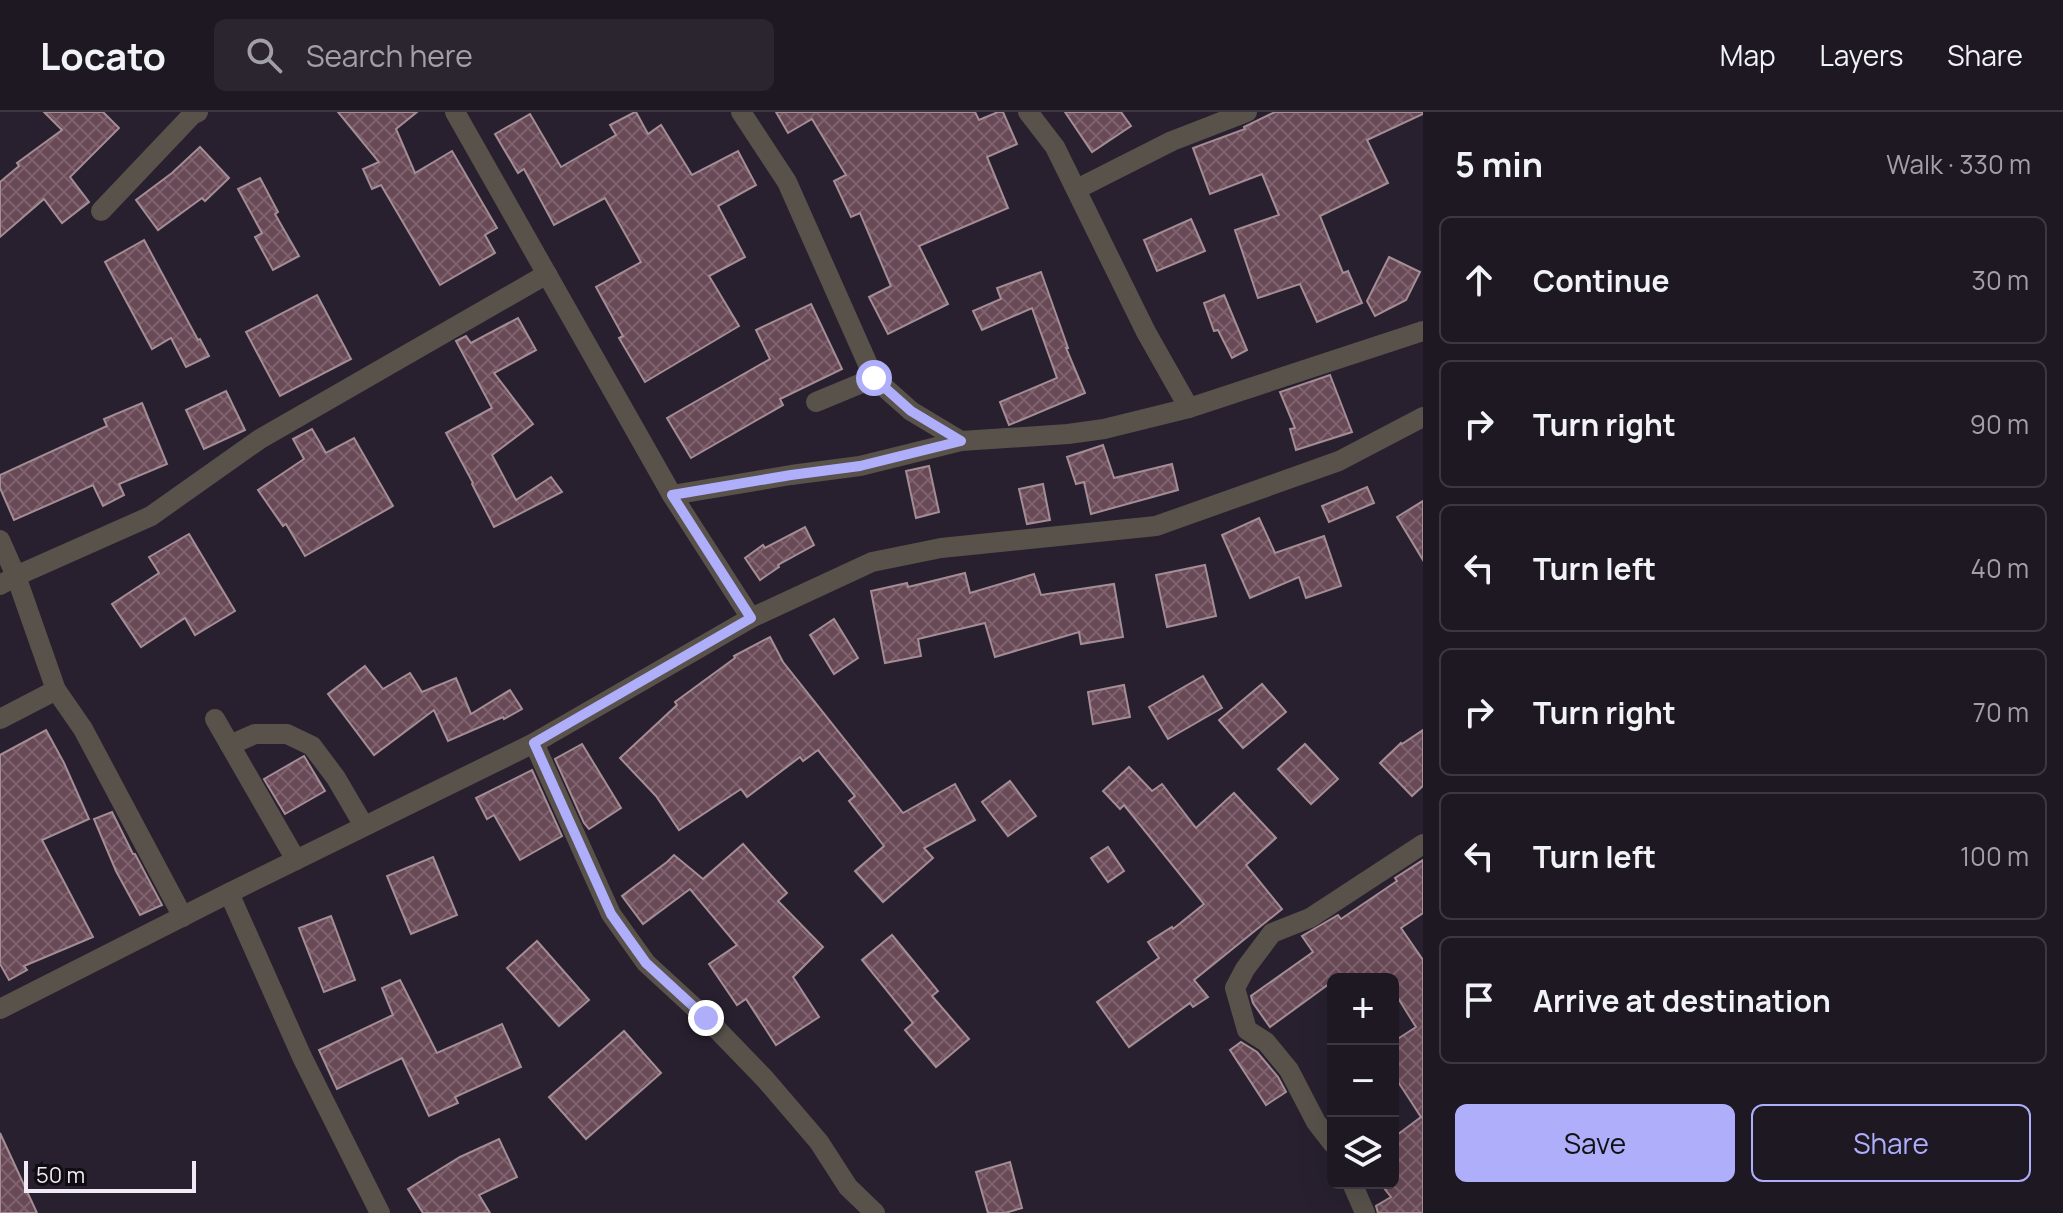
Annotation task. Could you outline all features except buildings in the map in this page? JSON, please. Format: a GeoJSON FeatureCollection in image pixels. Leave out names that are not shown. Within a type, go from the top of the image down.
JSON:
{"type":"FeatureCollection","features":[{"type":"Feature","properties":{"kind":"street"},"geometry":{"type":"LineString","coordinates":[[101,211],[198,112]]}},
{"type":"Feature","properties":{"kind":"street"},"geometry":{"type":"LineString","coordinates":[[455,112],[672,495],[751,618]]}},
{"type":"Feature","properties":{"kind":"street"},"geometry":{"type":"LineString","coordinates":[[741,112],[787,182],[874,378],[911,411],[961,441]]}},
{"type":"Feature","properties":{"kind":"street"},"geometry":{"type":"LineString","coordinates":[[1028,112],[1055,147],[1146,332],[1189,408]]}},
{"type":"Feature","properties":{"kind":"street"},"geometry":{"type":"LineString","coordinates":[[1077,189],[1172,141],[1247,112]]}},
{"type":"Feature","properties":{"kind":"street"},"geometry":{"type":"LineString","coordinates":[[8,580],[151,516],[260,439],[547,274]]}},
{"type":"Feature","properties":{"kind":"street"},"geometry":{"type":"LineString","coordinates":[[672,495],[860,466],[961,441],[1104,429],[1189,408],[1423,331]]}},
{"type":"Feature","properties":{"kind":"street"},"geometry":{"type":"LineString","coordinates":[[816,402],[874,378]]}},
{"type":"Feature","properties":{"kind":"street"},"geometry":{"type":"LineString","coordinates":[[0,1009],[534,743],[751,618],[872,562],[941,548],[1156,526],[1339,461],[1423,417]]}},
{"type":"Feature","properties":{"kind":"street"},"geometry":{"type":"LineString","coordinates":[[0,540],[8,580],[56,690],[83,729],[183,917]]}},
{"type":"Feature","properties":{"kind":"street"},"geometry":{"type":"LineString","coordinates":[[0,719],[56,690]]}},
{"type":"Feature","properties":{"kind":"street"},"geometry":{"type":"LineString","coordinates":[[215,719],[296,860]]}},
{"type":"Feature","properties":{"kind":"street"},"geometry":{"type":"LineString","coordinates":[[230,745],[255,734],[287,734],[312,746],[336,778],[364,826]]}},
{"type":"Feature","properties":{"kind":"street"},"geometry":{"type":"LineString","coordinates":[[534,743],[611,914],[646,963],[706,1018],[765,1079],[819,1142],[848,1187],[875,1213]]}},
{"type":"Feature","properties":{"kind":"street"},"geometry":{"type":"LineString","coordinates":[[1327,1136],[1316,1122],[1289,1070],[1266,1042],[1247,1030],[1235,988],[1272,933],[1310,918],[1423,844]]}},
{"type":"Feature","properties":{"kind":"street"},"geometry":{"type":"LineString","coordinates":[[229,893],[302,1057],[380,1213]]}},
{"type":"Feature","properties":{"kind":"street"},"geometry":{"type":"LineString","coordinates":[[1355,1189],[1365,1213]]}},
{"type":"Feature","properties":{"kind":"route"},"geometry":{"type":"LineString","coordinates":[[706,1018],[646,963],[611,914],[534,743],[751,618],[672,495],[860,466],[961,441],[911,411],[874,378]]}}]}
